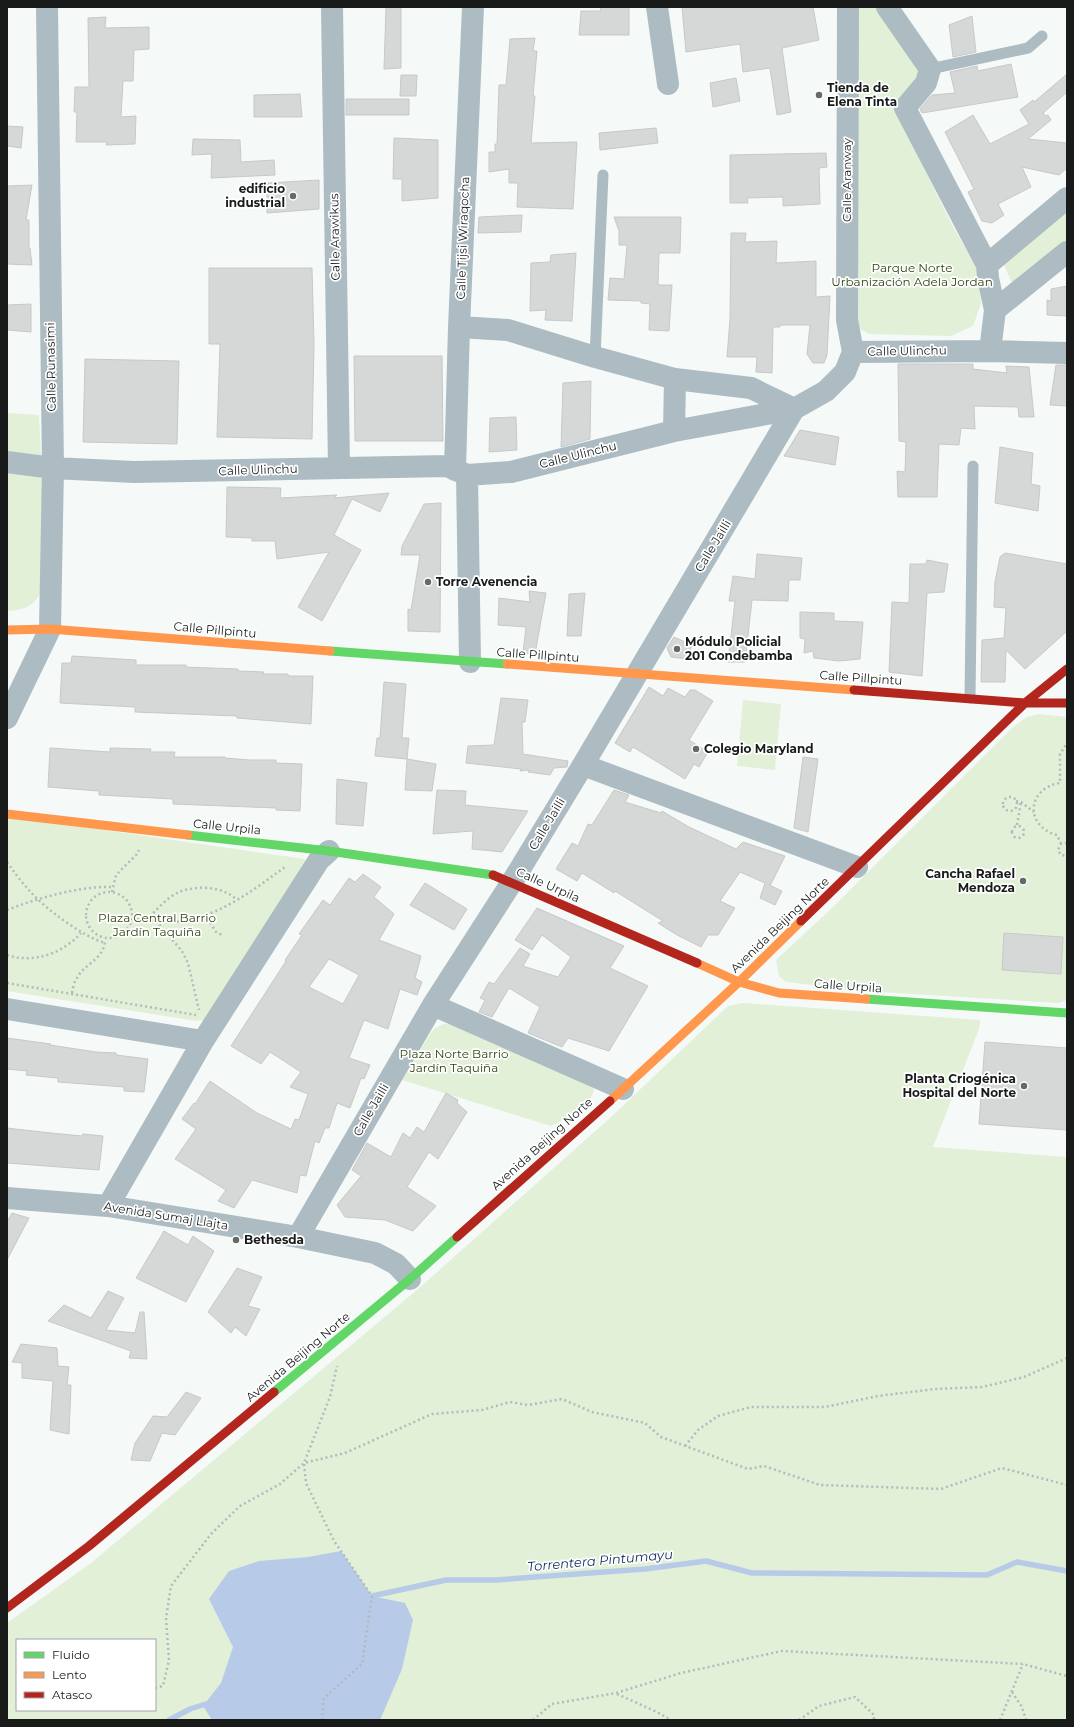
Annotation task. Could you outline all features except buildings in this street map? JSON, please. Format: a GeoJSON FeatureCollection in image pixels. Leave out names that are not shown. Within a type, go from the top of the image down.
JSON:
{"type":"FeatureCollection","features":[{"type":"Feature","properties":{"kind":"street","name":"Calle Runasimi"},"geometry":{"type":"LineString","coordinates":[[7,718],[50,629],[53,468],[46,7]]}},
{"type":"Feature","properties":{"kind":"street","name":"Calle Arawikus"},"geometry":{"type":"LineString","coordinates":[[332,7],[338,467]]}},
{"type":"Feature","properties":{"kind":"street","name":"Calle Tijsi Wiraqocha"},"geometry":{"type":"LineString","coordinates":[[470,662],[461,472],[459,327],[473,7]]}},
{"type":"Feature","properties":{"kind":"street"},"geometry":{"type":"LineString","coordinates":[[656,7],[668,84]]}},
{"type":"Feature","properties":{"kind":"street","name":"Calle Aranway"},"geometry":{"type":"LineString","coordinates":[[848,7],[847,320],[853,352]]}},
{"type":"Feature","properties":{"kind":"street"},"geometry":{"type":"LineString","coordinates":[[888,7],[930,69],[926,83],[906,108],[986,265],[995,310],[990,351]]}},
{"type":"Feature","properties":{"kind":"street"},"geometry":{"type":"LineString","coordinates":[[986,265],[1067,198]]}},
{"type":"Feature","properties":{"kind":"street"},"geometry":{"type":"LineString","coordinates":[[995,310],[1067,252]]}},
{"type":"Feature","properties":{"kind":"street"},"geometry":{"type":"LineString","coordinates":[[459,327],[508,330],[595,357],[675,379],[751,388],[794,409]]}},
{"type":"Feature","properties":{"kind":"street","name":"Calle Ulinchu"},"geometry":{"type":"LineString","coordinates":[[7,462],[53,468],[134,472],[447,466],[461,472],[511,472],[674,431],[794,409],[826,391],[845,372],[853,352],[990,351],[1067,353]]}},
{"type":"Feature","properties":{"kind":"street"},"geometry":{"type":"LineString","coordinates":[[674,431],[675,379]]}},
{"type":"Feature","properties":{"kind":"street","name":"Calle Jailli"},"geometry":{"type":"LineString","coordinates":[[298,1237],[433,1004],[512,882],[583,765],[794,409]]}},
{"type":"Feature","properties":{"kind":"street","name":"Calle Pillpintu"},"geometry":{"type":"LineString","coordinates":[[7,630],[50,629],[1025,703],[1067,703]]}},
{"type":"Feature","properties":{"kind":"street","name":"Avenida Beijing Norte"},"geometry":{"type":"LineString","coordinates":[[7,1608],[89,1546],[410,1278],[623,1089],[739,982],[1025,703],[1067,668]]}},
{"type":"Feature","properties":{"kind":"street"},"geometry":{"type":"LineString","coordinates":[[583,765],[857,867]]}},
{"type":"Feature","properties":{"kind":"street","name":"Calle Urpila"},"geometry":{"type":"LineString","coordinates":[[7,814],[329,851],[496,875],[739,982],[779,993],[1067,1013]]}},
{"type":"Feature","properties":{"kind":"street"},"geometry":{"type":"LineString","coordinates":[[108,1206],[203,1041],[319,860],[329,851]]}},
{"type":"Feature","properties":{"kind":"street"},"geometry":{"type":"LineString","coordinates":[[433,1004],[623,1089]]}},
{"type":"Feature","properties":{"kind":"street"},"geometry":{"type":"LineString","coordinates":[[7,1009],[203,1041]]}},
{"type":"Feature","properties":{"kind":"street","name":"Avenida Sumaj Llajta"},"geometry":{"type":"LineString","coordinates":[[7,1198],[108,1206],[298,1237],[375,1253],[396,1264],[410,1278]]}},
{"type":"Feature","properties":{"kind":"lane"},"geometry":{"type":"LineString","coordinates":[[930,69],[1028,48],[1042,36]]}},
{"type":"Feature","properties":{"kind":"lane"},"geometry":{"type":"LineString","coordinates":[[595,357],[603,175]]}},
{"type":"Feature","properties":{"kind":"lane"},"geometry":{"type":"LineString","coordinates":[[970,698],[973,466]]}},
{"type":"Feature","properties":{"kind":"path"},"geometry":{"type":"LineString","coordinates":[[1067,743],[1060,754],[1060,783],[1051,784],[1044,788],[1034,803],[1036,820],[1041,828],[1049,833],[1057,835],[1061,844],[1058,851],[1061,856],[1067,856]]}},
{"type":"Feature","properties":{"kind":"path"},"geometry":{"type":"LineString","coordinates":[[1016,801],[1016,808],[1012,811],[1008,811],[1002,806],[1004,799],[1009,796],[1034,812]]}},
{"type":"Feature","properties":{"kind":"path"},"geometry":{"type":"LineString","coordinates":[[1017,825],[1021,826],[1024,832],[1023,836],[1018,838],[1014,837],[1012,834],[1012,829],[1017,825],[1020,802]]}},
{"type":"Feature","properties":{"kind":"path"},"geometry":{"type":"LineString","coordinates":[[1061,844],[1067,843]]}},
{"type":"Feature","properties":{"kind":"path"},"geometry":{"type":"LineString","coordinates":[[112,892],[116,875],[137,854],[141,845]]}},
{"type":"Feature","properties":{"kind":"path"},"geometry":{"type":"LineString","coordinates":[[7,862],[37,900],[50,912],[81,933],[94,940],[105,942]]}},
{"type":"Feature","properties":{"kind":"path"},"geometry":{"type":"LineString","coordinates":[[132,919],[173,922],[205,914],[237,900],[286,867]]}},
{"type":"Feature","properties":{"kind":"path"},"geometry":{"type":"LineString","coordinates":[[7,910],[37,900],[81,890],[112,887]]}},
{"type":"Feature","properties":{"kind":"path"},"geometry":{"type":"LineString","coordinates":[[146,920],[179,892],[198,888],[216,889],[233,896],[237,900]]}},
{"type":"Feature","properties":{"kind":"path"},"geometry":{"type":"LineString","coordinates":[[104,892],[112,892],[119,894],[130,904],[132,919],[126,932],[112,938],[105,938],[97,935],[89,926],[86,915],[87,907],[96,895],[104,892]]}},
{"type":"Feature","properties":{"kind":"path"},"geometry":{"type":"LineString","coordinates":[[205,914],[216,932],[224,936]]}},
{"type":"Feature","properties":{"kind":"path"},"geometry":{"type":"LineString","coordinates":[[7,983],[200,1014],[188,963],[182,951],[156,921]]}},
{"type":"Feature","properties":{"kind":"path"},"geometry":{"type":"LineString","coordinates":[[7,955],[16,958],[42,957],[54,953],[74,940],[81,933]]}},
{"type":"Feature","properties":{"kind":"path"},"geometry":{"type":"LineString","coordinates":[[72,993],[77,978],[85,967],[98,958],[104,948],[105,938]]}},
{"type":"Feature","properties":{"kind":"path"},"geometry":{"type":"LineString","coordinates":[[322,1720],[324,1698],[362,1664],[372,1596],[334,1541],[306,1483],[304,1463],[330,1397],[337,1366],[339,1338]]}},
{"type":"Feature","properties":{"kind":"path"},"geometry":{"type":"LineString","coordinates":[[685,1446],[698,1430],[718,1416],[751,1407],[826,1407],[878,1396],[935,1389],[982,1387],[1024,1377],[1067,1358]]}},
{"type":"Feature","properties":{"kind":"path"},"geometry":{"type":"LineString","coordinates":[[156,1688],[163,1686],[169,1660],[166,1618],[172,1586],[211,1534],[240,1506],[280,1484],[304,1463],[345,1453],[432,1414],[482,1410],[510,1402],[528,1405],[562,1399],[592,1412],[645,1423],[661,1437],[748,1469],[764,1466],[820,1485],[941,1489],[1002,1468],[1067,1485]]}},
{"type":"Feature","properties":{"kind":"path"},"geometry":{"type":"LineString","coordinates":[[533,1720],[552,1704],[616,1693],[681,1673],[782,1651],[1023,1664],[1067,1676]]}},
{"type":"Feature","properties":{"kind":"path"},"geometry":{"type":"LineString","coordinates":[[1000,1720],[1023,1664]]}},
{"type":"Feature","properties":{"kind":"path"},"geometry":{"type":"LineString","coordinates":[[1011,1692],[1022,1707],[1026,1720]]}},
{"type":"Feature","properties":{"kind":"path"},"geometry":{"type":"LineString","coordinates":[[616,1693],[671,1720]]}},
{"type":"Feature","properties":{"kind":"path"},"geometry":{"type":"LineString","coordinates":[[799,1720],[819,1706],[855,1697],[874,1714],[874,1720]]}},
{"type":"Feature","properties":{"kind":"green space","name":"Parque Norte Urbanización Adela Jordan"},"geometry":{"type":"Polygon","coordinates":[[[856,7],[880,7],[923,70],[894,107],[950,221],[978,271],[981,303],[973,326],[951,336],[869,334],[853,325],[856,7]]]}},
{"type":"Feature","properties":{"kind":"green space"},"geometry":{"type":"Polygon","coordinates":[[[1067,205],[1067,245],[1014,288],[1001,258],[1067,205]]]}},
{"type":"Feature","properties":{"kind":"green space"},"geometry":{"type":"Polygon","coordinates":[[[7,413],[39,415],[41,456],[7,451],[7,413]]]}},
{"type":"Feature","properties":{"kind":"green space"},"geometry":{"type":"Polygon","coordinates":[[[7,472],[40,476],[44,483],[41,593],[31,605],[23,609],[7,611],[7,472]]]}},
{"type":"Feature","properties":{"kind":"green space"},"geometry":{"type":"Polygon","coordinates":[[[743,700],[781,704],[775,770],[737,766],[743,700]]]}},
{"type":"Feature","properties":{"kind":"green space"},"geometry":{"type":"Polygon","coordinates":[[[1039,714],[1067,717],[1067,1000],[1058,1003],[865,991],[786,982],[779,976],[776,960],[832,908],[1013,727],[1027,717],[1039,714]]]}},
{"type":"Feature","properties":{"kind":"green space","name":"Plaza Central Barrio Jardín Taquiña"},"geometry":{"type":"Polygon","coordinates":[[[7,816],[305,859],[305,862],[204,1020],[196,1021],[7,991],[7,816]]]}},
{"type":"Feature","properties":{"kind":"green space"},"geometry":{"type":"Polygon","coordinates":[[[743,1003],[980,1020],[979,1029],[933,1147],[1067,1157],[1067,1720],[7,1720],[7,1623],[91,1563],[418,1289],[610,1118],[728,1006],[743,1003]]]}},
{"type":"Feature","properties":{"kind":"green space","name":"Plaza Norte Barrio Jardín Taquiña"},"geometry":{"type":"Polygon","coordinates":[[[444,1024],[453,1024],[588,1084],[594,1089],[588,1102],[577,1112],[551,1126],[402,1080],[430,1034],[435,1028],[444,1024]]]}},
{"type":"Feature","properties":{"kind":"water"},"geometry":{"type":"Polygon","coordinates":[[[341,1551],[372,1596],[405,1603],[413,1620],[402,1669],[380,1720],[212,1720],[203,1706],[221,1683],[233,1647],[209,1599],[229,1571],[259,1561],[308,1557],[341,1551]]]}},
{"type":"Feature","properties":{"kind":"waterway","name":"Torrentera Pintumayu"},"geometry":{"type":"LineString","coordinates":[[365,1600],[372,1596],[446,1580],[496,1580],[645,1569],[706,1561],[752,1573],[987,1575],[1017,1562],[1067,1571]]}},
{"type":"Feature","properties":{"kind":"waterway","name":"Torrentera Pintumayu"},"geometry":{"type":"LineString","coordinates":[[169,1720],[190,1709],[209,1703]]}},
{"type":"Feature","properties":{"kind":"traffic: fast"},"geometry":{"type":"LineString","coordinates":[[330,651],[507,664]]}},
{"type":"Feature","properties":{"kind":"traffic: fast"},"geometry":{"type":"LineString","coordinates":[[188,835],[329,851],[493,875]]}},
{"type":"Feature","properties":{"kind":"traffic: fast"},"geometry":{"type":"LineString","coordinates":[[866,999],[1067,1013]]}},
{"type":"Feature","properties":{"kind":"traffic: fast"},"geometry":{"type":"LineString","coordinates":[[274,1392],[410,1279],[457,1237]]}},
{"type":"Feature","properties":{"kind":"traffic: slow"},"geometry":{"type":"LineString","coordinates":[[7,630],[50,629],[330,651]]}},
{"type":"Feature","properties":{"kind":"traffic: slow"},"geometry":{"type":"LineString","coordinates":[[507,664],[854,690]]}},
{"type":"Feature","properties":{"kind":"traffic: slow"},"geometry":{"type":"LineString","coordinates":[[7,814],[188,835]]}},
{"type":"Feature","properties":{"kind":"traffic: slow"},"geometry":{"type":"LineString","coordinates":[[610,1101],[739,982],[801,921]]}},
{"type":"Feature","properties":{"kind":"traffic: slow"},"geometry":{"type":"LineString","coordinates":[[697,963],[739,982],[779,993],[866,999]]}},
{"type":"Feature","properties":{"kind":"traffic: jam"},"geometry":{"type":"LineString","coordinates":[[801,921],[1025,703],[1067,669]]}},
{"type":"Feature","properties":{"kind":"traffic: jam"},"geometry":{"type":"LineString","coordinates":[[854,690],[1025,703],[1067,703]]}},
{"type":"Feature","properties":{"kind":"traffic: jam"},"geometry":{"type":"LineString","coordinates":[[493,875],[697,963]]}},
{"type":"Feature","properties":{"kind":"traffic: jam"},"geometry":{"type":"LineString","coordinates":[[457,1237],[610,1101]]}},
{"type":"Feature","properties":{"kind":"traffic: jam"},"geometry":{"type":"LineString","coordinates":[[7,1608],[89,1546],[274,1392]]}},
{"type":"Feature","properties":{"kind":"place","name":"Tienda de Elena Tinta"},"geometry":{"type":"Point","coordinates":[819,95]}},
{"type":"Feature","properties":{"kind":"place","name":"edificio industrial"},"geometry":{"type":"Point","coordinates":[293,196]}},
{"type":"Feature","properties":{"kind":"place","name":"Torre Avenencia"},"geometry":{"type":"Point","coordinates":[428,582]}},
{"type":"Feature","properties":{"kind":"place","name":"Módulo Policial 201 Condebamba"},"geometry":{"type":"Point","coordinates":[677,649]}},
{"type":"Feature","properties":{"kind":"place","name":"Colegio Maryland"},"geometry":{"type":"Point","coordinates":[696,749]}},
{"type":"Feature","properties":{"kind":"place","name":"Cancha Rafael Mendoza"},"geometry":{"type":"Point","coordinates":[1023,881]}},
{"type":"Feature","properties":{"kind":"place","name":"Planta Criogénica Hospital del Norte"},"geometry":{"type":"Point","coordinates":[1024,1086]}},
{"type":"Feature","properties":{"kind":"place","name":"Bethesda"},"geometry":{"type":"Point","coordinates":[236,1240]}}]}
